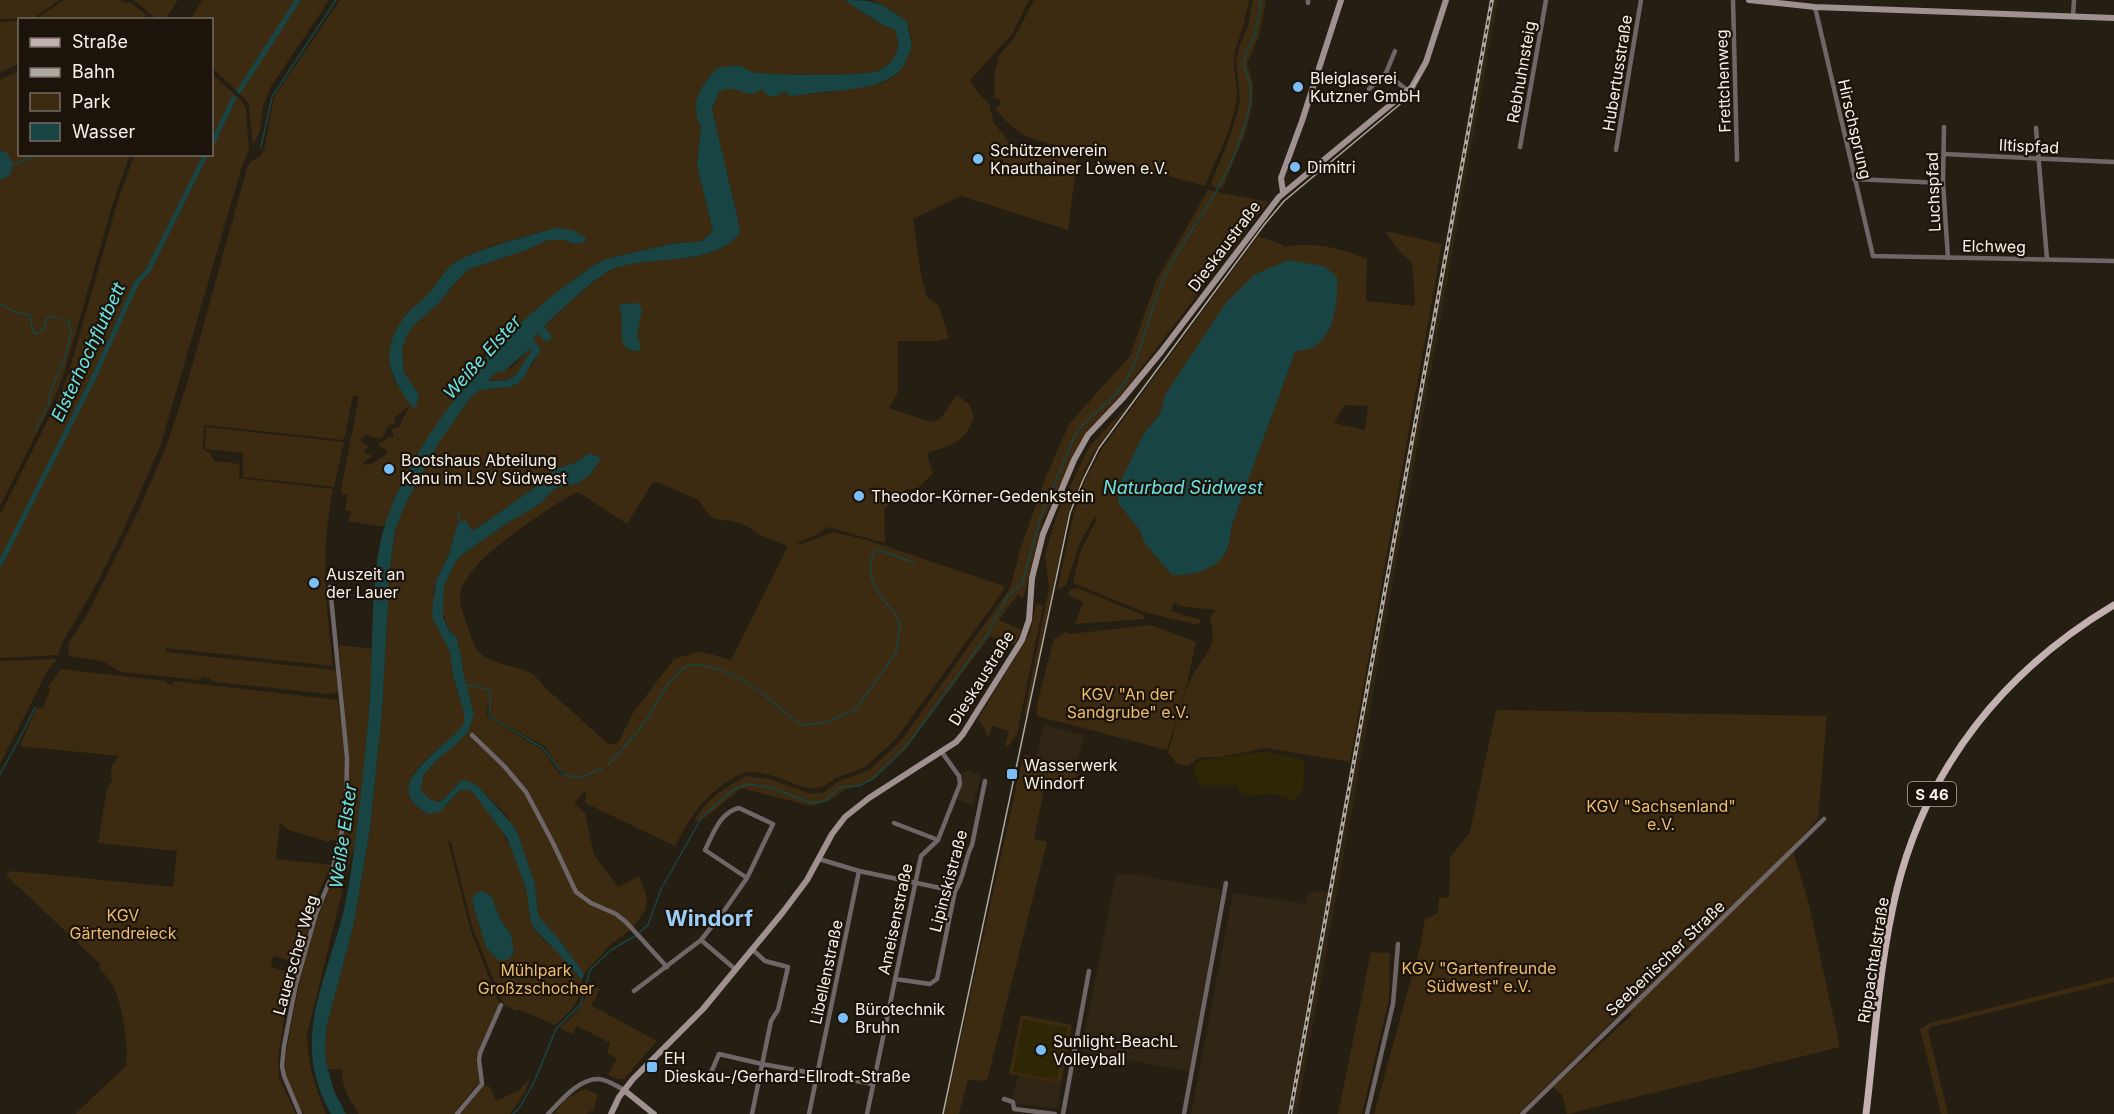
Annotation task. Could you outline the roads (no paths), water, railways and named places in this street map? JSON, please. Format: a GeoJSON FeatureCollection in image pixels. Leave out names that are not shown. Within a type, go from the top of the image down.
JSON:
{"type":"FeatureCollection","features":[{"type":"Feature","properties":{"kind":"main road"},"geometry":{"type":"LineString","coordinates":[[1283,192],[1281,178],[1341,0]]}},
{"type":"Feature","properties":{"kind":"main road","name":"Dieskaustraße"},"geometry":{"type":"LineString","coordinates":[[611,1114],[624,1090],[703,1008],[807,880],[832,834],[845,817],[869,798],[956,742],[963,734],[1022,640],[1029,620],[1032,578],[1041,540],[1080,447],[1161,352],[1283,192],[1408,92],[1426,62],[1446,0]]}},
{"type":"Feature","properties":{"kind":"main road"},"geometry":{"type":"LineString","coordinates":[[1749,0],[1815,7],[2114,18]]}},
{"type":"Feature","properties":{"kind":"main road","name":"Rippachtalstraße"},"geometry":{"type":"LineString","coordinates":[[1866,1114],[1893,908],[1908,851],[1934,788],[1978,723],[2006,690],[2058,642],[2114,605]]}},
{"type":"Feature","properties":{"kind":"main road"},"geometry":{"type":"LineString","coordinates":[[624,1090],[654,1114]]}},
{"type":"Feature","properties":{"kind":"street","name":"Rebhuhnsteig"},"geometry":{"type":"LineString","coordinates":[[1520,147],[1546,0]]}},
{"type":"Feature","properties":{"kind":"street","name":"Hubertusstraße"},"geometry":{"type":"LineString","coordinates":[[1616,150],[1641,0]]}},
{"type":"Feature","properties":{"kind":"street","name":"Frettchenweg"},"geometry":{"type":"LineString","coordinates":[[1733,0],[1737,160]]}},
{"type":"Feature","properties":{"kind":"street"},"geometry":{"type":"LineString","coordinates":[[2073,17],[2074,0]]}},
{"type":"Feature","properties":{"kind":"street","name":"Hirschsprung"},"geometry":{"type":"LineString","coordinates":[[1815,7],[1873,256]]}},
{"type":"Feature","properties":{"kind":"street"},"geometry":{"type":"LineString","coordinates":[[1369,89],[1386,74],[1395,51]]}},
{"type":"Feature","properties":{"kind":"street"},"geometry":{"type":"LineString","coordinates":[[1386,74],[1408,92]]}},
{"type":"Feature","properties":{"kind":"street","name":"Luchspfad"},"geometry":{"type":"LineString","coordinates":[[1944,127],[1943,183],[1948,258]]}},
{"type":"Feature","properties":{"kind":"street"},"geometry":{"type":"LineString","coordinates":[[2036,128],[2047,260]]}},
{"type":"Feature","properties":{"kind":"street","name":"Iltispfad"},"geometry":{"type":"LineString","coordinates":[[1944,154],[2114,162]]}},
{"type":"Feature","properties":{"kind":"street"},"geometry":{"type":"LineString","coordinates":[[1854,179],[1943,183]]}},
{"type":"Feature","properties":{"kind":"street","name":"Elchweg"},"geometry":{"type":"LineString","coordinates":[[1873,256],[2114,261]]}},
{"type":"Feature","properties":{"kind":"street","name":"Lauerscher Weg"},"geometry":{"type":"LineString","coordinates":[[300,1114],[284,1076],[282,1066],[284,1046],[296,984],[316,914],[330,880],[346,814],[347,758],[330,587]]}},
{"type":"Feature","properties":{"kind":"street"},"geometry":{"type":"LineString","coordinates":[[472,735],[512,774],[526,792],[576,892],[591,903],[616,914],[637,932],[667,967]]}},
{"type":"Feature","properties":{"kind":"street","name":"Ameisenstraße"},"geometry":{"type":"LineString","coordinates":[[867,1114],[921,856],[938,840],[960,784],[958,776],[942,751]]}},
{"type":"Feature","properties":{"kind":"street","name":"Lipinskistraße"},"geometry":{"type":"LineString","coordinates":[[895,979],[930,984],[937,979],[955,891],[961,883],[967,853],[972,845],[985,781]]}},
{"type":"Feature","properties":{"kind":"street"},"geometry":{"type":"LineString","coordinates":[[634,991],[700,940],[747,878],[774,828],[773,824],[740,808],[735,808],[720,820],[705,850],[747,878]]}},
{"type":"Feature","properties":{"kind":"street","name":"Seebenischer Straße"},"geometry":{"type":"LineString","coordinates":[[1522,1114],[1824,819]]}},
{"type":"Feature","properties":{"kind":"street"},"geometry":{"type":"LineString","coordinates":[[894,823],[938,840]]}},
{"type":"Feature","properties":{"kind":"street"},"geometry":{"type":"LineString","coordinates":[[819,859],[859,871],[955,891]]}},
{"type":"Feature","properties":{"kind":"street","name":"Libellenstraße"},"geometry":{"type":"LineString","coordinates":[[809,1114],[859,871]]}},
{"type":"Feature","properties":{"kind":"street"},"geometry":{"type":"LineString","coordinates":[[1184,1114],[1226,883]]}},
{"type":"Feature","properties":{"kind":"street"},"geometry":{"type":"LineString","coordinates":[[700,940],[735,969]]}},
{"type":"Feature","properties":{"kind":"street"},"geometry":{"type":"LineString","coordinates":[[1367,1114],[1393,1004],[1398,944]]}},
{"type":"Feature","properties":{"kind":"street"},"geometry":{"type":"LineString","coordinates":[[752,949],[765,961],[788,967],[778,1010],[771,1021],[752,1114]]}},
{"type":"Feature","properties":{"kind":"street"},"geometry":{"type":"LineString","coordinates":[[1063,1114],[1089,970]]}},
{"type":"Feature","properties":{"kind":"street"},"geometry":{"type":"LineString","coordinates":[[457,1114],[482,1084],[480,1053],[501,1005]]}},
{"type":"Feature","properties":{"kind":"street"},"geometry":{"type":"LineString","coordinates":[[707,1082],[719,1054],[873,1084]]}},
{"type":"Feature","properties":{"kind":"street"},"geometry":{"type":"LineString","coordinates":[[548,1114],[567,1094],[587,1081],[599,1078],[624,1090]]}},
{"type":"Feature","properties":{"kind":"street"},"geometry":{"type":"LineString","coordinates":[[1004,1099],[1013,1102],[1014,1109],[1055,1114]]}},
{"type":"Feature","properties":{"kind":"water"},"geometry":{"type":"Polygon","coordinates":[[[844,0],[878,3],[907,22],[912,47],[900,70],[886,80],[864,87],[794,96],[789,96],[785,91],[777,96],[768,96],[762,89],[751,94],[731,89],[719,92],[712,109],[740,233],[728,244],[714,251],[698,256],[629,265],[613,269],[595,280],[533,339],[540,352],[518,383],[510,387],[480,390],[470,398],[438,444],[407,501],[395,530],[390,568],[382,712],[370,829],[354,923],[326,1029],[325,1055],[328,1069],[334,1091],[346,1114],[331,1114],[319,1089],[313,1064],[314,1016],[342,918],[350,876],[368,722],[377,561],[385,525],[402,483],[442,417],[457,396],[488,362],[485,357],[505,334],[507,335],[550,297],[597,263],[670,244],[702,241],[713,231],[697,165],[701,127],[697,119],[696,101],[703,85],[717,68],[737,66],[753,72],[796,75],[837,75],[878,71],[893,59],[898,42],[895,30],[881,24],[844,0]],[[530,349],[502,373],[499,371],[495,373],[488,381],[512,378],[531,352],[530,349]]]}},
{"type":"Feature","properties":{"kind":"water"},"geometry":{"type":"Polygon","coordinates":[[[0,150],[7,153],[13,165],[9,176],[0,180],[0,150]]]}},
{"type":"Feature","properties":{"kind":"water"},"geometry":{"type":"Polygon","coordinates":[[[555,228],[573,230],[586,238],[585,242],[575,244],[564,240],[548,240],[524,251],[469,269],[439,303],[413,326],[406,337],[402,351],[404,372],[419,395],[416,407],[412,407],[392,373],[389,352],[397,329],[405,316],[428,294],[450,266],[459,260],[494,246],[555,228]]]}},
{"type":"Feature","properties":{"kind":"water","name":"Naturbad Südwest"},"geometry":{"type":"Polygon","coordinates":[[[1288,260],[1324,266],[1337,277],[1336,305],[1331,324],[1327,333],[1314,347],[1295,352],[1232,525],[1228,546],[1223,556],[1211,567],[1196,573],[1172,575],[1144,542],[1139,529],[1119,504],[1117,489],[1143,435],[1161,412],[1165,395],[1225,304],[1254,275],[1288,260]]]}},
{"type":"Feature","properties":{"kind":"water"},"geometry":{"type":"Polygon","coordinates":[[[639,303],[642,309],[637,336],[641,346],[639,351],[630,350],[622,341],[619,304],[639,303]]]}},
{"type":"Feature","properties":{"kind":"water"},"geometry":{"type":"Polygon","coordinates":[[[589,453],[601,458],[590,475],[578,483],[554,489],[540,504],[506,524],[456,561],[444,586],[443,617],[449,630],[456,637],[474,714],[468,732],[423,776],[421,791],[431,800],[439,802],[461,781],[467,780],[479,787],[513,825],[535,885],[538,914],[584,974],[582,980],[531,923],[526,888],[507,838],[474,794],[469,790],[460,790],[440,812],[428,814],[413,802],[408,790],[420,766],[464,723],[464,713],[453,675],[450,652],[433,619],[432,611],[436,581],[450,552],[457,524],[465,520],[473,531],[544,481],[556,469],[575,463],[589,453]]]}},
{"type":"Feature","properties":{"kind":"water"},"geometry":{"type":"Polygon","coordinates":[[[482,891],[492,897],[500,919],[511,934],[514,952],[509,959],[499,961],[486,947],[472,901],[476,893],[482,891]]]}},
{"type":"Feature","properties":{"kind":"waterway","name":"Elsterhochflutbett"},"geometry":{"type":"LineString","coordinates":[[239,91],[298,0]]}},
{"type":"Feature","properties":{"kind":"waterway"},"geometry":{"type":"LineString","coordinates":[[261,147],[272,97],[336,0]]}},
{"type":"Feature","properties":{"kind":"waterway"},"geometry":{"type":"LineString","coordinates":[[513,1114],[520,1107],[534,1082],[556,1029],[581,1004],[590,970],[611,950],[637,935],[648,925],[661,889],[702,817],[729,793],[749,784],[772,788],[812,803],[825,801],[840,787],[859,786],[875,777],[908,744],[988,634],[1007,596],[1023,581],[1041,516],[1075,435],[1117,393],[1129,374],[1163,280],[1231,163],[1250,106],[1251,90],[1244,61],[1255,32],[1261,0]]}},
{"type":"Feature","properties":{"kind":"waterway","name":"Elsterhochflutbett"},"geometry":{"type":"LineString","coordinates":[[213,142],[234,98]]}},
{"type":"Feature","properties":{"kind":"waterway"},"geometry":{"type":"LineString","coordinates":[[13,165],[35,156]]}},
{"type":"Feature","properties":{"kind":"waterway","name":"Elsterhochflutbett"},"geometry":{"type":"LineString","coordinates":[[0,564],[94,377],[137,282],[148,271],[205,156]]}},
{"type":"Feature","properties":{"kind":"waterway"},"geometry":{"type":"LineString","coordinates":[[0,304],[15,312],[30,315],[33,332],[37,334],[44,329],[47,318],[52,316],[58,318]]}},
{"type":"Feature","properties":{"kind":"waterway"},"geometry":{"type":"LineString","coordinates":[[35,430],[48,406],[51,390],[64,361],[71,334],[68,320],[62,320]]}},
{"type":"Feature","properties":{"kind":"waterway"},"geometry":{"type":"LineString","coordinates":[[536,323],[547,337]]}},
{"type":"Feature","properties":{"kind":"waterway"},"geometry":{"type":"LineString","coordinates":[[458,512],[461,523]]}},
{"type":"Feature","properties":{"kind":"waterway"},"geometry":{"type":"LineString","coordinates":[[608,765],[644,723],[671,681],[678,673],[692,665],[714,668],[747,682],[802,725],[827,722],[855,710],[896,653],[900,624],[896,615],[878,593],[872,580],[870,568],[873,553],[879,550],[915,563]]}},
{"type":"Feature","properties":{"kind":"waterway"},"geometry":{"type":"LineString","coordinates":[[467,685],[489,690],[490,717],[543,748],[563,774],[580,778],[603,768]]}},
{"type":"Feature","properties":{"kind":"waterway"},"geometry":{"type":"LineString","coordinates":[[0,774],[35,707]]}},
{"type":"Feature","properties":{"kind":"tram line"},"geometry":{"type":"LineString","coordinates":[[943,1114],[1070,513],[1083,480],[1099,448],[1264,225],[1284,201],[1405,100],[1419,76]]}},
{"type":"Feature","properties":{"kind":"railway"},"geometry":{"type":"LineString","coordinates":[[1290,1114],[1492,0]]}},
{"type":"Feature","properties":{"kind":"place","name":"Bleiglaserei Kutzner GmbH"},"geometry":{"type":"Point","coordinates":[1298,87]}},
{"type":"Feature","properties":{"kind":"place","name":"Schützenverein Knauthainer Lòwen e.V."},"geometry":{"type":"Point","coordinates":[978,159]}},
{"type":"Feature","properties":{"kind":"place","name":"Dimitri"},"geometry":{"type":"Point","coordinates":[1295,167]}},
{"type":"Feature","properties":{"kind":"place","name":"Bootshaus Abteilung Kanu im LSV Südwest"},"geometry":{"type":"Point","coordinates":[389,469]}},
{"type":"Feature","properties":{"kind":"place","name":"Theodor-Körner-Gedenkstein"},"geometry":{"type":"Point","coordinates":[859,496]}},
{"type":"Feature","properties":{"kind":"place","name":"Auszeit an der Lauer"},"geometry":{"type":"Point","coordinates":[314,583]}},
{"type":"Feature","properties":{"kind":"place","name":"Wasserwerk Windorf"},"geometry":{"type":"Point","coordinates":[1012,774]}},
{"type":"Feature","properties":{"kind":"place","name":"Bürotechnik Bruhn"},"geometry":{"type":"Point","coordinates":[843,1018]}},
{"type":"Feature","properties":{"kind":"place","name":"Sunlight-BeachL Volleyball"},"geometry":{"type":"Point","coordinates":[1041,1050]}},
{"type":"Feature","properties":{"kind":"place","name":"EH Dieskau-/Gerhard-Ellrodt-Straße"},"geometry":{"type":"Point","coordinates":[652,1067]}},
{"type":"Feature","properties":{"kind":"district","name":"Windorf"},"geometry":{"type":"Point","coordinates":[709,918]}},
{"type":"Feature","properties":{"kind":"water label","name":"Weiße Elster"},"geometry":{"type":"Point","coordinates":[482,357]}},
{"type":"Feature","properties":{"kind":"water label","name":"Weiße Elster"},"geometry":{"type":"Point","coordinates":[343,836]}},
{"type":"Feature","properties":{"kind":"park label","name":"KGV \"An der Sandgrube\" e.V."},"geometry":{"type":"Point","coordinates":[1128,703]}},
{"type":"Feature","properties":{"kind":"park label","name":"KGV \"Sachsenland\" e.V."},"geometry":{"type":"Point","coordinates":[1661,815]}},
{"type":"Feature","properties":{"kind":"park label","name":"KGV Gärtendreieck"},"geometry":{"type":"Point","coordinates":[123,924]}},
{"type":"Feature","properties":{"kind":"park label","name":"KGV \"Gartenfreunde Südwest\" e.V."},"geometry":{"type":"Point","coordinates":[1479,977]}},
{"type":"Feature","properties":{"kind":"park label","name":"Mühlpark Großzschocher"},"geometry":{"type":"Point","coordinates":[536,979]}}]}
